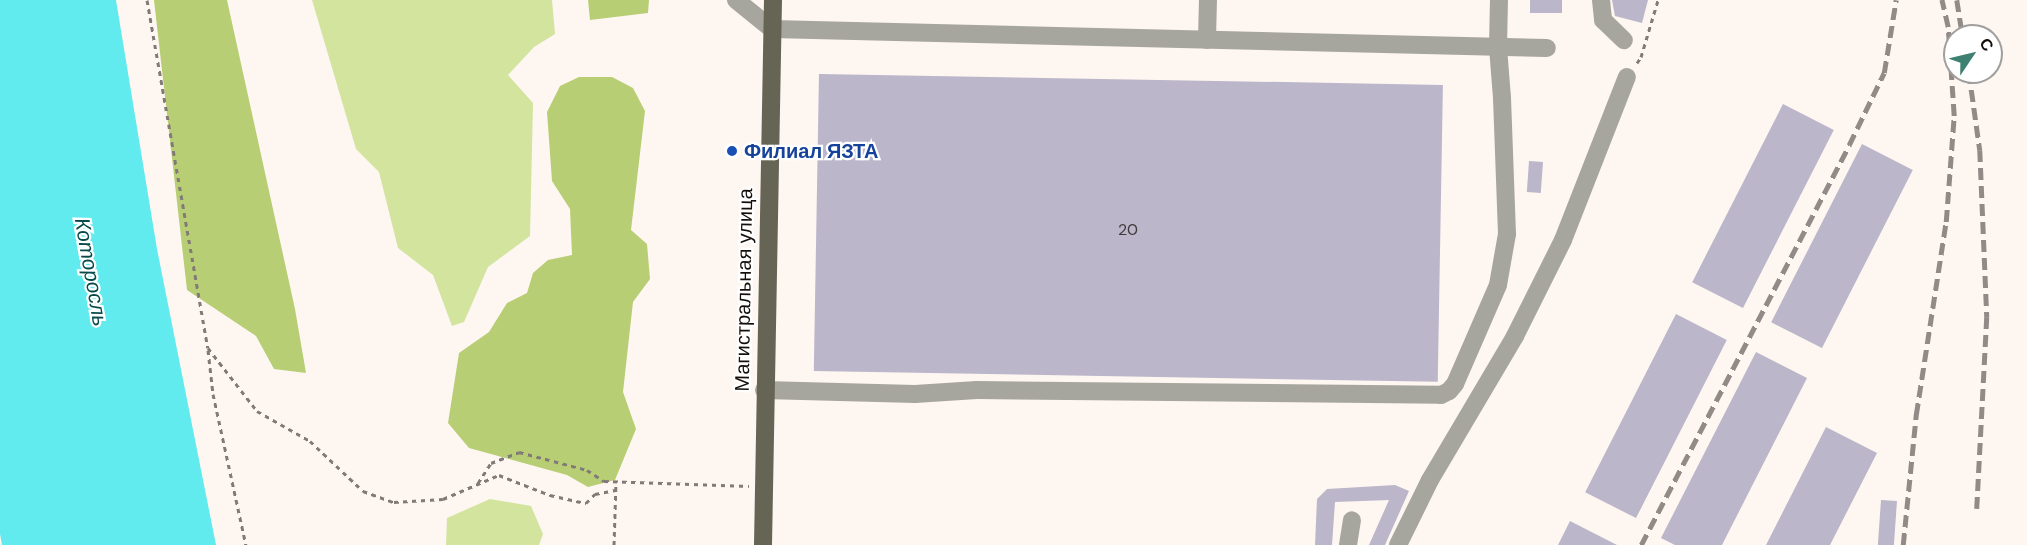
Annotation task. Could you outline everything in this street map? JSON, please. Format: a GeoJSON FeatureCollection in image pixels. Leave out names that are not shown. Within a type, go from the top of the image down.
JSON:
{"type":"FeatureCollection","features":[{"type":"Feature","properties":{"kind":"main road","name":"Магистральная улица"},"geometry":{"type":"LineString","coordinates":[[763,545],[762,487],[773,0]]}},
{"type":"Feature","properties":{"kind":"lane"},"geometry":{"type":"LineString","coordinates":[[736,0],[772,29],[1547,48]]}},
{"type":"Feature","properties":{"kind":"lane"},"geometry":{"type":"LineString","coordinates":[[1208,0],[1208,40]]}},
{"type":"Feature","properties":{"kind":"lane"},"geometry":{"type":"LineString","coordinates":[[764,390],[915,394],[977,390],[1441,395],[1449,391],[1455,384],[1498,285],[1507,234],[1503,98],[1498,47],[1499,0]]}},
{"type":"Feature","properties":{"kind":"lane"},"geometry":{"type":"LineString","coordinates":[[1601,0],[1603,20],[1624,40]]}},
{"type":"Feature","properties":{"kind":"lane"},"geometry":{"type":"LineString","coordinates":[[1398,545],[1430,480],[1515,336],[1563,240],[1627,77]]}},
{"type":"Feature","properties":{"kind":"lane"},"geometry":{"type":"LineString","coordinates":[[1348,545],[1352,520]]}},
{"type":"Feature","properties":{"kind":"path"},"geometry":{"type":"LineString","coordinates":[[147,0],[208,348],[213,394],[246,545]]}},
{"type":"Feature","properties":{"kind":"path"},"geometry":{"type":"LineString","coordinates":[[1627,77],[1641,57],[1658,0]]}},
{"type":"Feature","properties":{"kind":"path"},"geometry":{"type":"LineString","coordinates":[[208,348],[257,411],[310,441],[363,491],[394,502],[443,499],[499,475],[550,495],[586,502],[594,494],[616,490]]}},
{"type":"Feature","properties":{"kind":"path"},"geometry":{"type":"LineString","coordinates":[[477,484],[490,463],[519,452],[587,470],[604,481],[762,487]]}},
{"type":"Feature","properties":{"kind":"path"},"geometry":{"type":"LineString","coordinates":[[614,545],[616,482]]}},
{"type":"Feature","properties":{"kind":"green space"},"geometry":{"type":"Polygon","coordinates":[[[154,0],[227,0],[295,309],[306,373],[274,369],[256,336],[187,290],[154,0]]]}},
{"type":"Feature","properties":{"kind":"green space"},"geometry":{"type":"Polygon","coordinates":[[[312,0],[552,0],[555,34],[534,47],[508,75],[533,103],[530,236],[488,267],[464,322],[452,326],[433,275],[398,248],[379,172],[356,149],[312,0]]]}},
{"type":"Feature","properties":{"kind":"green space"},"geometry":{"type":"Polygon","coordinates":[[[588,0],[649,0],[648,13],[590,20],[588,0]]]}},
{"type":"Feature","properties":{"kind":"green space"},"geometry":{"type":"Polygon","coordinates":[[[579,77],[612,77],[633,88],[645,111],[631,230],[647,244],[650,279],[633,302],[623,392],[636,429],[615,480],[588,487],[567,475],[469,448],[448,423],[459,353],[489,332],[507,303],[527,293],[533,273],[548,260],[572,255],[570,209],[552,181],[547,112],[560,86],[579,77]]]}},
{"type":"Feature","properties":{"kind":"green space"},"geometry":{"type":"Polygon","coordinates":[[[490,499],[531,506],[543,534],[539,545],[446,545],[447,518],[490,499]]]}},
{"type":"Feature","properties":{"kind":"water","name":"Которосль"},"geometry":{"type":"Polygon","coordinates":[[[0,0],[116,0],[157,249],[216,545],[2,545],[0,534],[0,0]]]}},
{"type":"Feature","properties":{"kind":"building"},"geometry":{"type":"Polygon","coordinates":[[[1530,0],[1562,0],[1562,13],[1530,13],[1530,0]]]}},
{"type":"Feature","properties":{"kind":"building"},"geometry":{"type":"Polygon","coordinates":[[[1612,0],[1648,0],[1642,23],[1615,16],[1612,0]]]}},
{"type":"Feature","properties":{"kind":"building"},"geometry":{"type":"Polygon","coordinates":[[[819,74],[1443,85],[1438,382],[814,371],[819,74]]]}},
{"type":"Feature","properties":{"kind":"building"},"geometry":{"type":"Polygon","coordinates":[[[1783,104],[1834,130],[1743,308],[1692,282],[1783,104]]]}},
{"type":"Feature","properties":{"kind":"building"},"geometry":{"type":"Polygon","coordinates":[[[1862,144],[1913,170],[1822,348],[1771,322],[1862,144]]]}},
{"type":"Feature","properties":{"kind":"building"},"geometry":{"type":"Polygon","coordinates":[[[1529,161],[1543,162],[1541,193],[1527,192],[1529,161]]]}},
{"type":"Feature","properties":{"kind":"building"},"geometry":{"type":"Polygon","coordinates":[[[1676,314],[1727,340],[1636,518],[1585,492],[1676,314]]]}},
{"type":"Feature","properties":{"kind":"building"},"geometry":{"type":"Polygon","coordinates":[[[1756,352],[1807,378],[1722,545],[1675,545],[1661,538],[1756,352]]]}},
{"type":"Feature","properties":{"kind":"building"},"geometry":{"type":"Polygon","coordinates":[[[1826,427],[1877,453],[1830,545],[1766,545],[1826,427]]]}},
{"type":"Feature","properties":{"kind":"building"},"geometry":{"type":"Polygon","coordinates":[[[1395,485],[1409,491],[1385,545],[1369,545],[1389,500],[1335,502],[1332,545],[1315,545],[1317,499],[1327,489],[1395,485]]]}},
{"type":"Feature","properties":{"kind":"building"},"geometry":{"type":"Polygon","coordinates":[[[1881,500],[1897,501],[1894,545],[1878,545],[1881,500]]]}},
{"type":"Feature","properties":{"kind":"building"},"geometry":{"type":"Polygon","coordinates":[[[1570,521],[1617,545],[1558,545],[1570,521]]]}},
{"type":"Feature","properties":{"kind":"railway"},"geometry":{"type":"LineString","coordinates":[[1641,545],[1849,145],[1884,73],[1896,0]]}},
{"type":"Feature","properties":{"kind":"railway"},"geometry":{"type":"LineString","coordinates":[[1903,545],[1916,415],[1946,222],[1954,116],[1948,27],[1942,0]]}},
{"type":"Feature","properties":{"kind":"railway"},"geometry":{"type":"LineString","coordinates":[[1957,0],[1961,24]]}},
{"type":"Feature","properties":{"kind":"railway"},"geometry":{"type":"LineString","coordinates":[[1971,84],[1980,150],[1987,317],[1977,509]]}},
{"type":"Feature","properties":{"kind":"place","name":"Филиал ЯЗТА"},"geometry":{"type":"Point","coordinates":[732,151]}}]}
